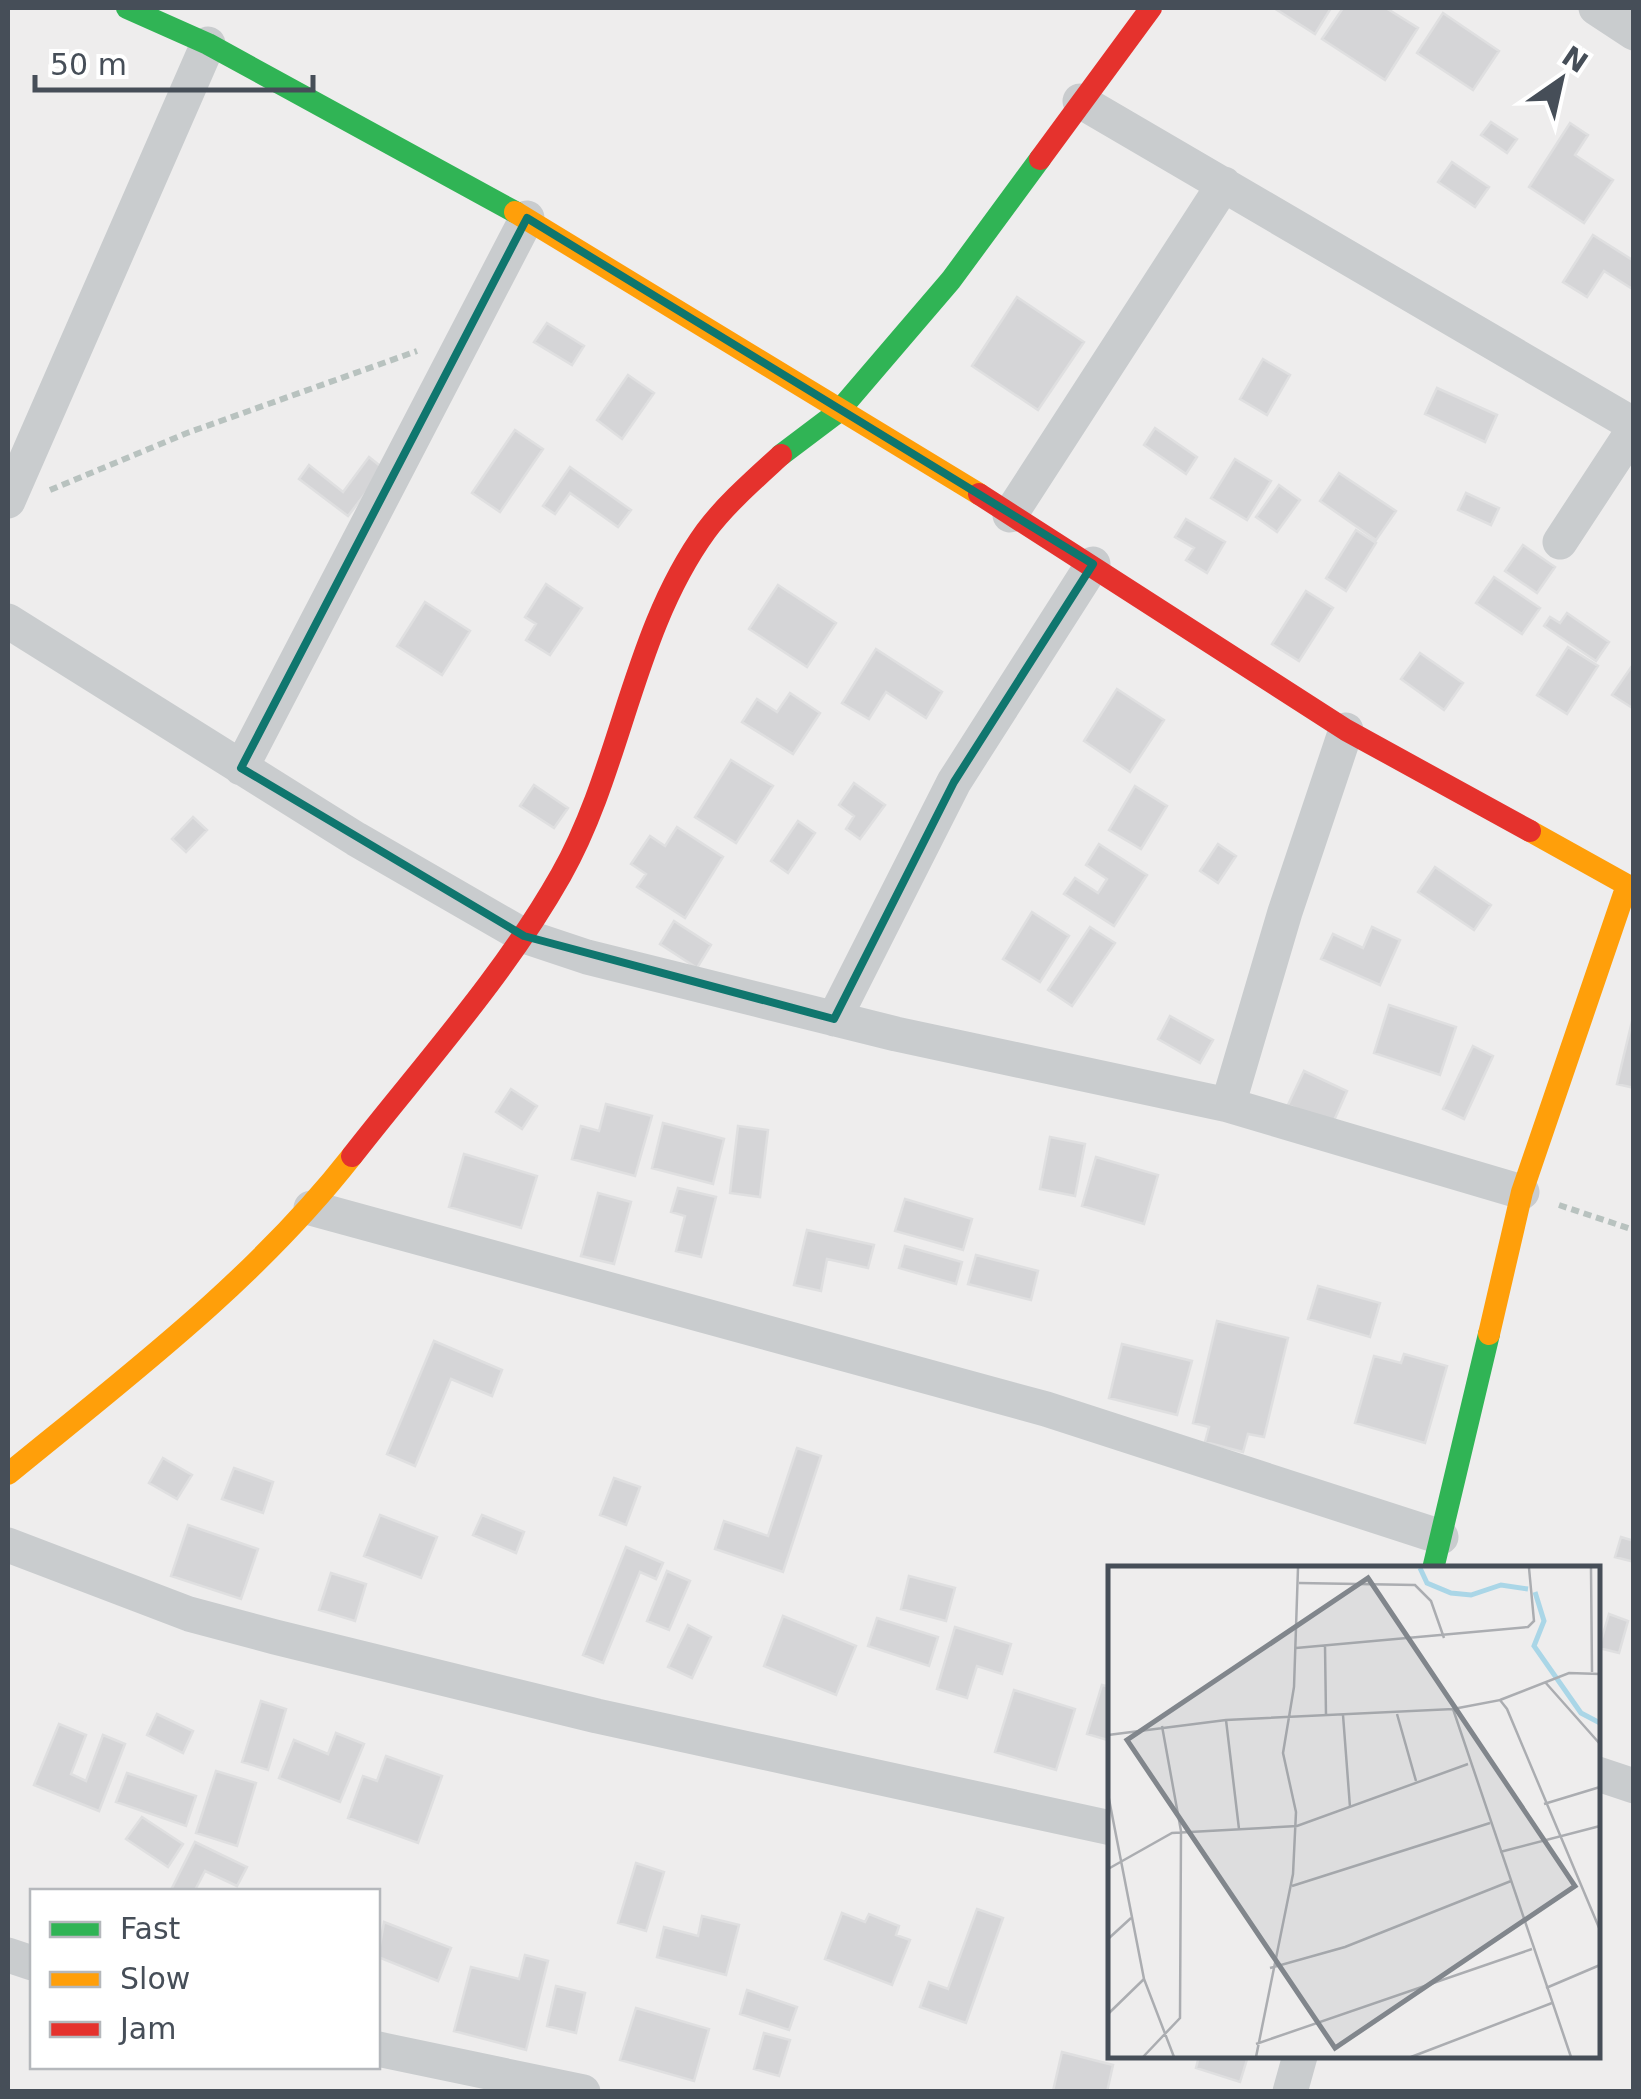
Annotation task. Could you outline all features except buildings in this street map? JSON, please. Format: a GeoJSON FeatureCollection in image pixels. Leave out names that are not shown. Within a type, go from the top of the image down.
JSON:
{"type":"FeatureCollection","features":[{"type":"Feature","properties":{"kind":"street"},"geometry":{"type":"LineString","coordinates":[[127,8],[208,44],[527,218],[838,412],[1093,564],[1346,730],[1630,886],[1522,1192],[1437,1553],[1046,1409],[311,1208]]}},
{"type":"Feature","properties":{"kind":"street"},"geometry":{"type":"LineString","coordinates":[[8,1474],[198,1319],[311,1208],[524,936],[563,872],[582,830],[668,597],[690,554],[746,486],[838,412],[951,280],[1151,8]]}},
{"type":"Feature","properties":{"kind":"street"},"geometry":{"type":"LineString","coordinates":[[1596,8],[1634,33]]}},
{"type":"Feature","properties":{"kind":"street"},"geometry":{"type":"LineString","coordinates":[[23,498],[208,44]]}},
{"type":"Feature","properties":{"kind":"street"},"geometry":{"type":"LineString","coordinates":[[1080,101],[1634,427],[1560,542]]}},
{"type":"Feature","properties":{"kind":"street"},"geometry":{"type":"LineString","coordinates":[[1010,515],[1224,184]]}},
{"type":"Feature","properties":{"kind":"street"},"geometry":{"type":"LineString","coordinates":[[242,768],[527,218]]}},
{"type":"Feature","properties":{"kind":"street"},"geometry":{"type":"LineString","coordinates":[[834,1018],[954,782],[1093,564]]}},
{"type":"Feature","properties":{"kind":"street"},"geometry":{"type":"LineString","coordinates":[[8,621],[242,768],[524,936],[587,957],[834,1018],[1228,1105],[1522,1192]]}},
{"type":"Feature","properties":{"kind":"street"},"geometry":{"type":"LineString","coordinates":[[1228,1105],[1284,912],[1346,730]]}},
{"type":"Feature","properties":{"kind":"street"},"geometry":{"type":"LineString","coordinates":[[8,1544],[188,1614],[275,1637],[597,1716],[1108,1827]]}},
{"type":"Feature","properties":{"kind":"street"},"geometry":{"type":"LineString","coordinates":[[1601,1775],[1634,1786]]}},
{"type":"Feature","properties":{"kind":"street"},"geometry":{"type":"LineString","coordinates":[[380,2049],[584,2092]]}},
{"type":"Feature","properties":{"kind":"street"},"geometry":{"type":"LineString","coordinates":[[1290,2092],[1299,2059]]}},
{"type":"Feature","properties":{"kind":"path"},"geometry":{"type":"LineString","coordinates":[[23,498],[187,433],[469,331]]}},
{"type":"Feature","properties":{"kind":"path"},"geometry":{"type":"LineString","coordinates":[[1522,1192],[1634,1230]]}},
{"type":"Feature","properties":{"kind":"highlighted area"},"geometry":{"type":"Polygon","coordinates":[[[527,218],[1093,564],[954,782],[834,1019],[524,936],[241,768],[527,218]]]}},
{"type":"Feature","properties":{"kind":"traffic: fast"},"geometry":{"type":"LineString","coordinates":[[127,8],[208,44],[515,212]]}},
{"type":"Feature","properties":{"kind":"traffic: fast"},"geometry":{"type":"LineString","coordinates":[[781,455],[838,412],[951,280],[1040,159]]}},
{"type":"Feature","properties":{"kind":"traffic: fast"},"geometry":{"type":"LineString","coordinates":[[1434,1566],[1489,1334]]}},
{"type":"Feature","properties":{"kind":"traffic: slow"},"geometry":{"type":"LineString","coordinates":[[515,212],[979,494]]}},
{"type":"Feature","properties":{"kind":"traffic: slow"},"geometry":{"type":"LineString","coordinates":[[1489,1334],[1522,1192],[1627,885],[1530,831]]}},
{"type":"Feature","properties":{"kind":"traffic: slow"},"geometry":{"type":"LineString","coordinates":[[8,1474],[232,1285],[352,1156]]}},
{"type":"Feature","properties":{"kind":"traffic: jam"},"geometry":{"type":"LineString","coordinates":[[1040,159],[1151,8]]}},
{"type":"Feature","properties":{"kind":"traffic: jam"},"geometry":{"type":"LineString","coordinates":[[352,1156],[489,984],[539,912],[582,833],[644,656],[681,571],[714,521],[781,455]]}},
{"type":"Feature","properties":{"kind":"traffic: jam"},"geometry":{"type":"LineString","coordinates":[[979,494],[1346,730],[1530,831]]}}]}
